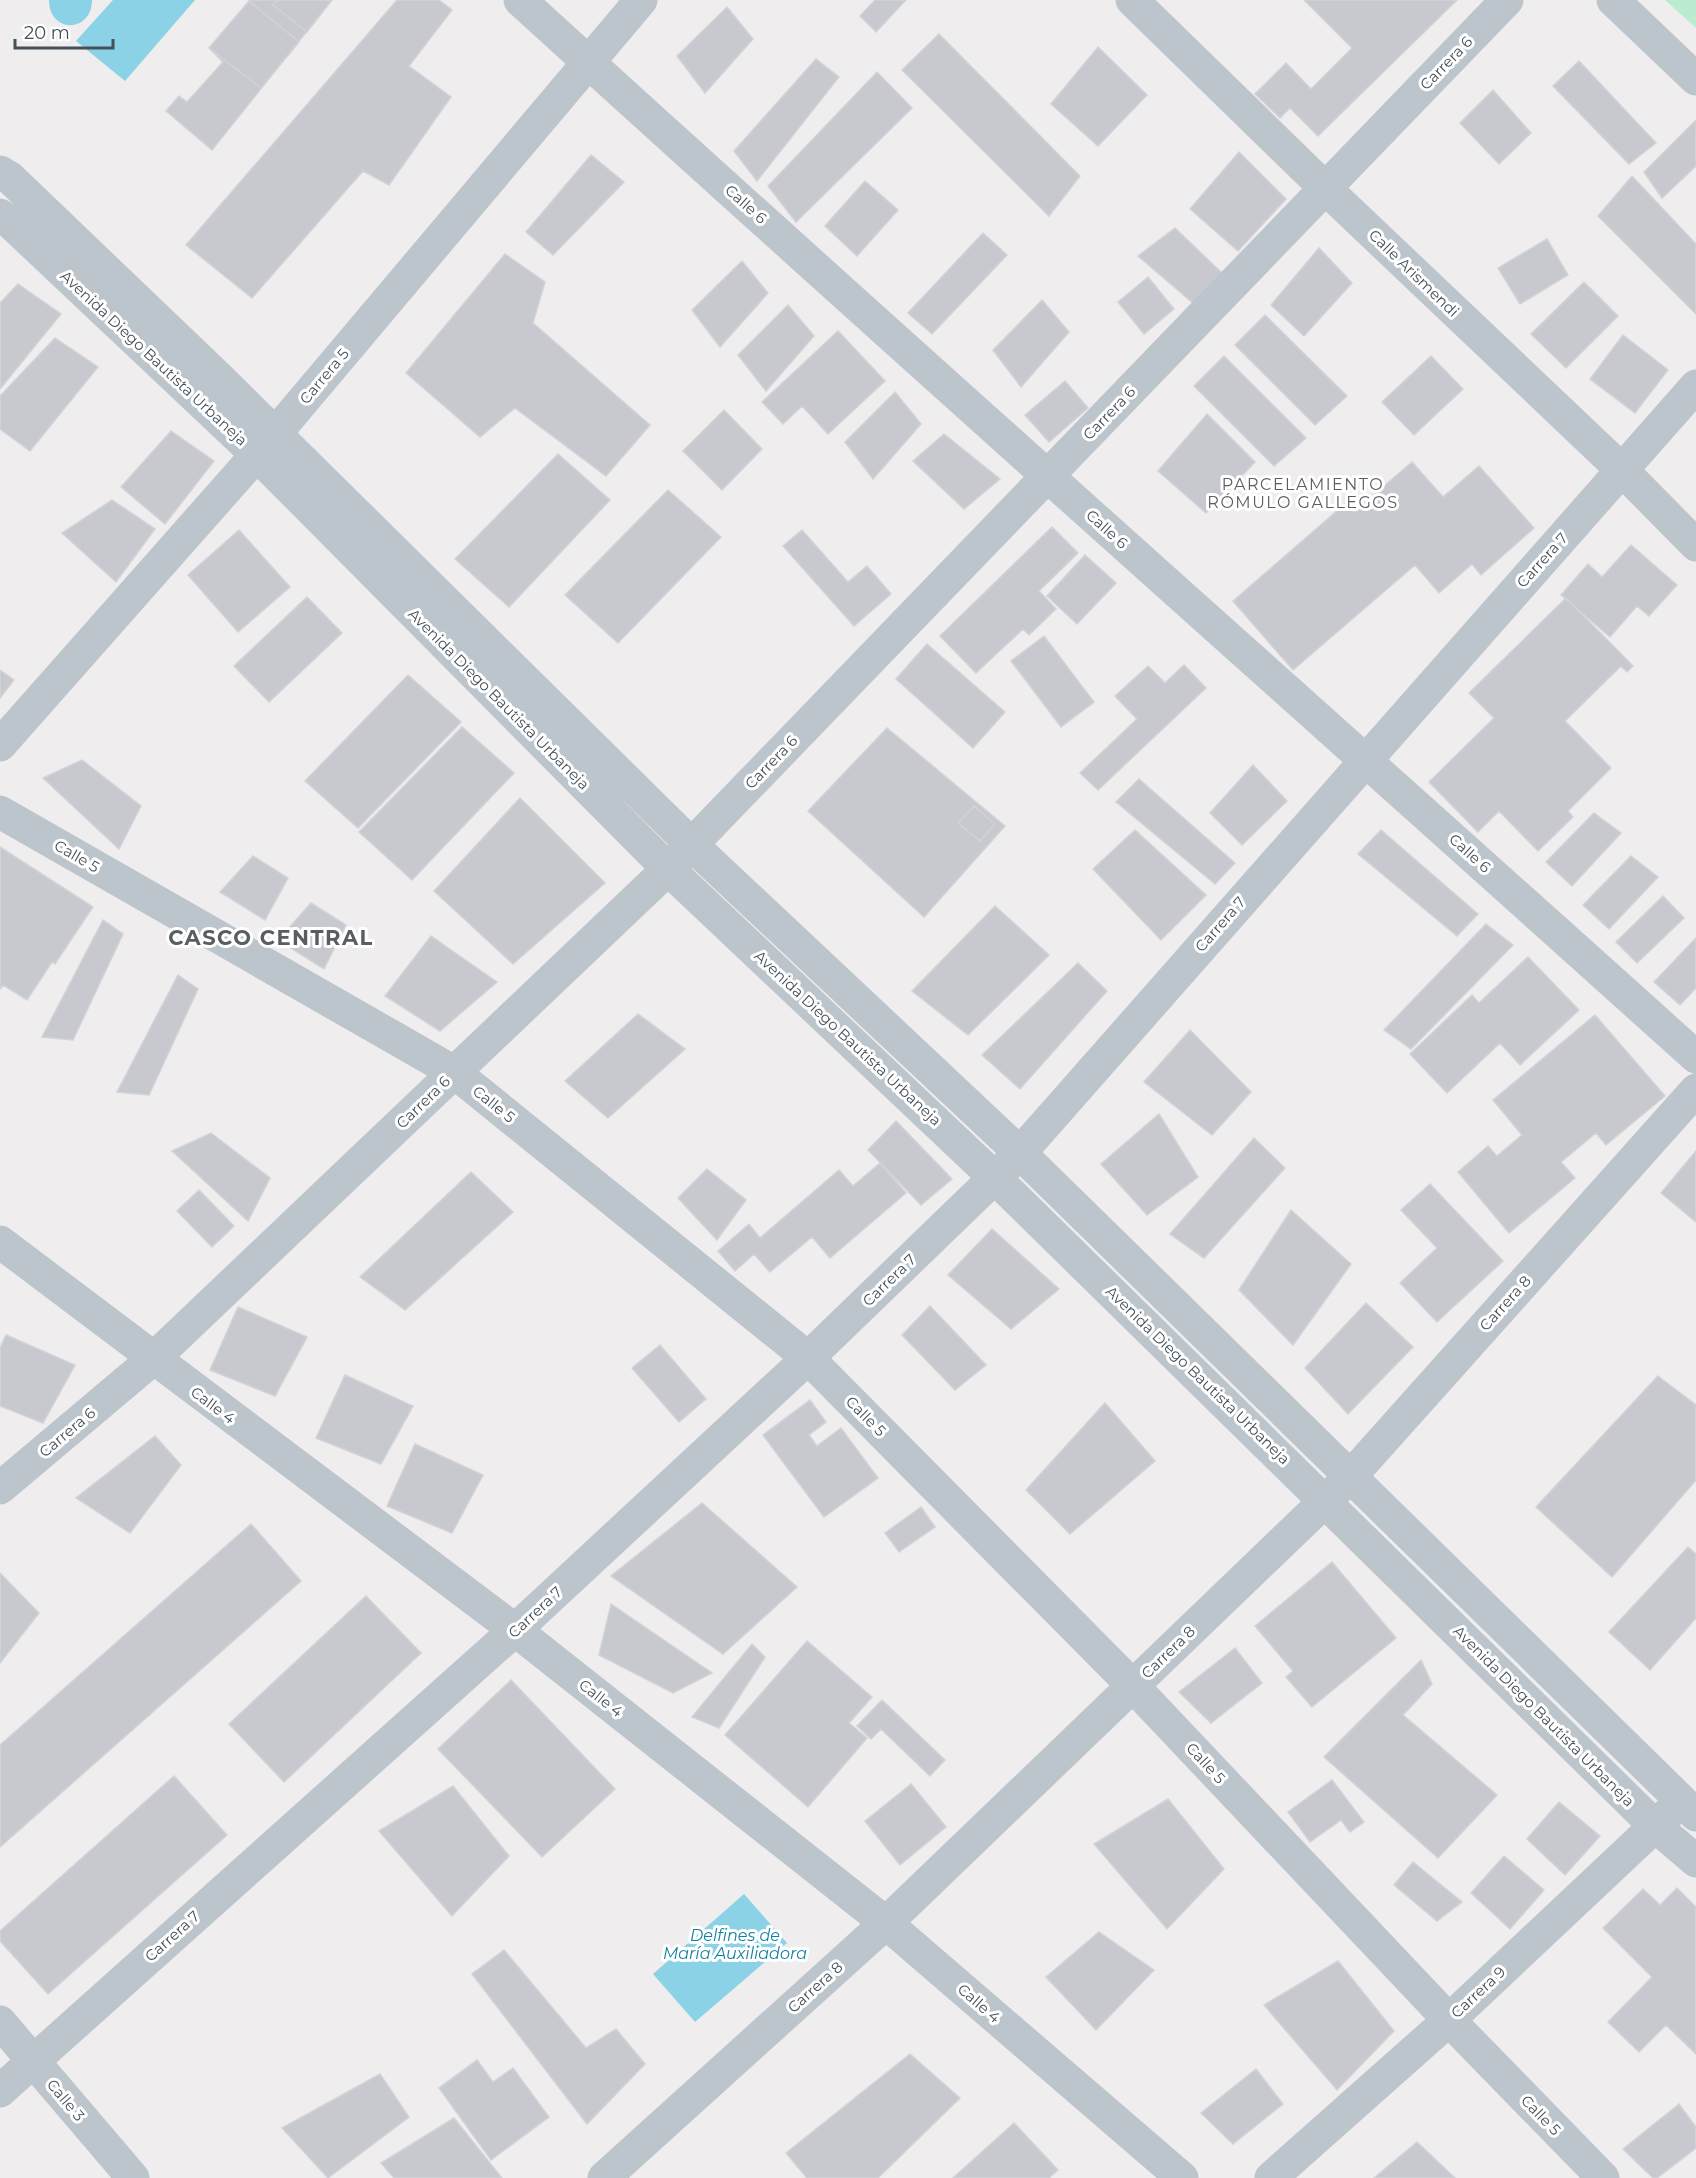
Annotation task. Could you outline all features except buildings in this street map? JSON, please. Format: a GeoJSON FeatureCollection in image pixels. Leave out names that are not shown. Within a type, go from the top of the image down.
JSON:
{"type":"FeatureCollection","features":[{"type":"Feature","properties":{"kind":"street","name":"Calle 6"},"geometry":{"type":"LineString","coordinates":[[520,0],[1696,1057]]}},
{"type":"Feature","properties":{"kind":"street","name":"Carrera 5"},"geometry":{"type":"LineString","coordinates":[[0,745],[265,444],[641,0]]}},
{"type":"Feature","properties":{"kind":"street","name":"Calle Arismendi"},"geometry":{"type":"LineString","coordinates":[[1132,0],[1326,189],[1622,470],[1696,545]]}},
{"type":"Feature","properties":{"kind":"street","name":"Carrera 6"},"geometry":{"type":"LineString","coordinates":[[0,1488],[153,1359],[668,869],[1507,0]]}},
{"type":"Feature","properties":{"kind":"street"},"geometry":{"type":"LineString","coordinates":[[1613,0],[1696,79]]}},
{"type":"Feature","properties":{"kind":"street","name":"Avenida Diego Bautista Urbaneja"},"geometry":{"type":"LineString","coordinates":[[0,172],[10,178],[181,342],[265,444],[668,869],[995,1178],[1655,1826],[1696,1861]]}},
{"type":"Feature","properties":{"kind":"street","name":"Avenida Diego Bautista Urbaneja"},"geometry":{"type":"LineString","coordinates":[[0,215],[265,444],[1020,1153],[1688,1808]]}},
{"type":"Feature","properties":{"kind":"street","name":"Carrera 7"},"geometry":{"type":"LineString","coordinates":[[0,2091],[515,1630],[808,1358],[1020,1153],[1696,386]]}},
{"type":"Feature","properties":{"kind":"street","name":"Calle 5"},"geometry":{"type":"LineString","coordinates":[[0,812],[454,1072],[808,1358],[1133,1686],[1449,2020],[1603,2178]]}},
{"type":"Feature","properties":{"kind":"street","name":"Carrera 8"},"geometry":{"type":"LineString","coordinates":[[604,2178],[886,1923],[1350,1477],[1696,1090]]}},
{"type":"Feature","properties":{"kind":"street","name":"Calle 4"},"geometry":{"type":"LineString","coordinates":[[0,1242],[515,1630],[886,1923],[1182,2178]]}},
{"type":"Feature","properties":{"kind":"street","name":"Carrera 9"},"geometry":{"type":"LineString","coordinates":[[1271,2178],[1449,2020],[1655,1826],[1688,1808]]}},
{"type":"Feature","properties":{"kind":"street","name":"Calle 3"},"geometry":{"type":"LineString","coordinates":[[0,2022],[133,2178]]}},
{"type":"Feature","properties":{"kind":"green space"},"geometry":{"type":"Polygon","coordinates":[[[1665,0],[1696,0],[1696,28],[1665,0]]]}},
{"type":"Feature","properties":{"kind":"water"},"geometry":{"type":"Polygon","coordinates":[[[49,0],[92,0],[90,11],[85,19],[71,25],[63,24],[56,19],[51,11],[49,0]]]}},
{"type":"Feature","properties":{"kind":"water"},"geometry":{"type":"Polygon","coordinates":[[[113,0],[195,0],[125,81],[76,41],[113,0]]]}},
{"type":"Feature","properties":{"kind":"water","name":"Delfines de María Auxiliadora"},"geometry":{"type":"Polygon","coordinates":[[[744,1894],[787,1943],[695,2022],[653,1974],[744,1894]]]}},
{"type":"Feature","properties":{"kind":"district","name":"PARCELAMIENTO RÓMULO GALLEGOS"},"geometry":{"type":"Point","coordinates":[1303,493]}},
{"type":"Feature","properties":{"kind":"district","name":"CASCO CENTRAL"},"geometry":{"type":"Point","coordinates":[271,937]}}]}
